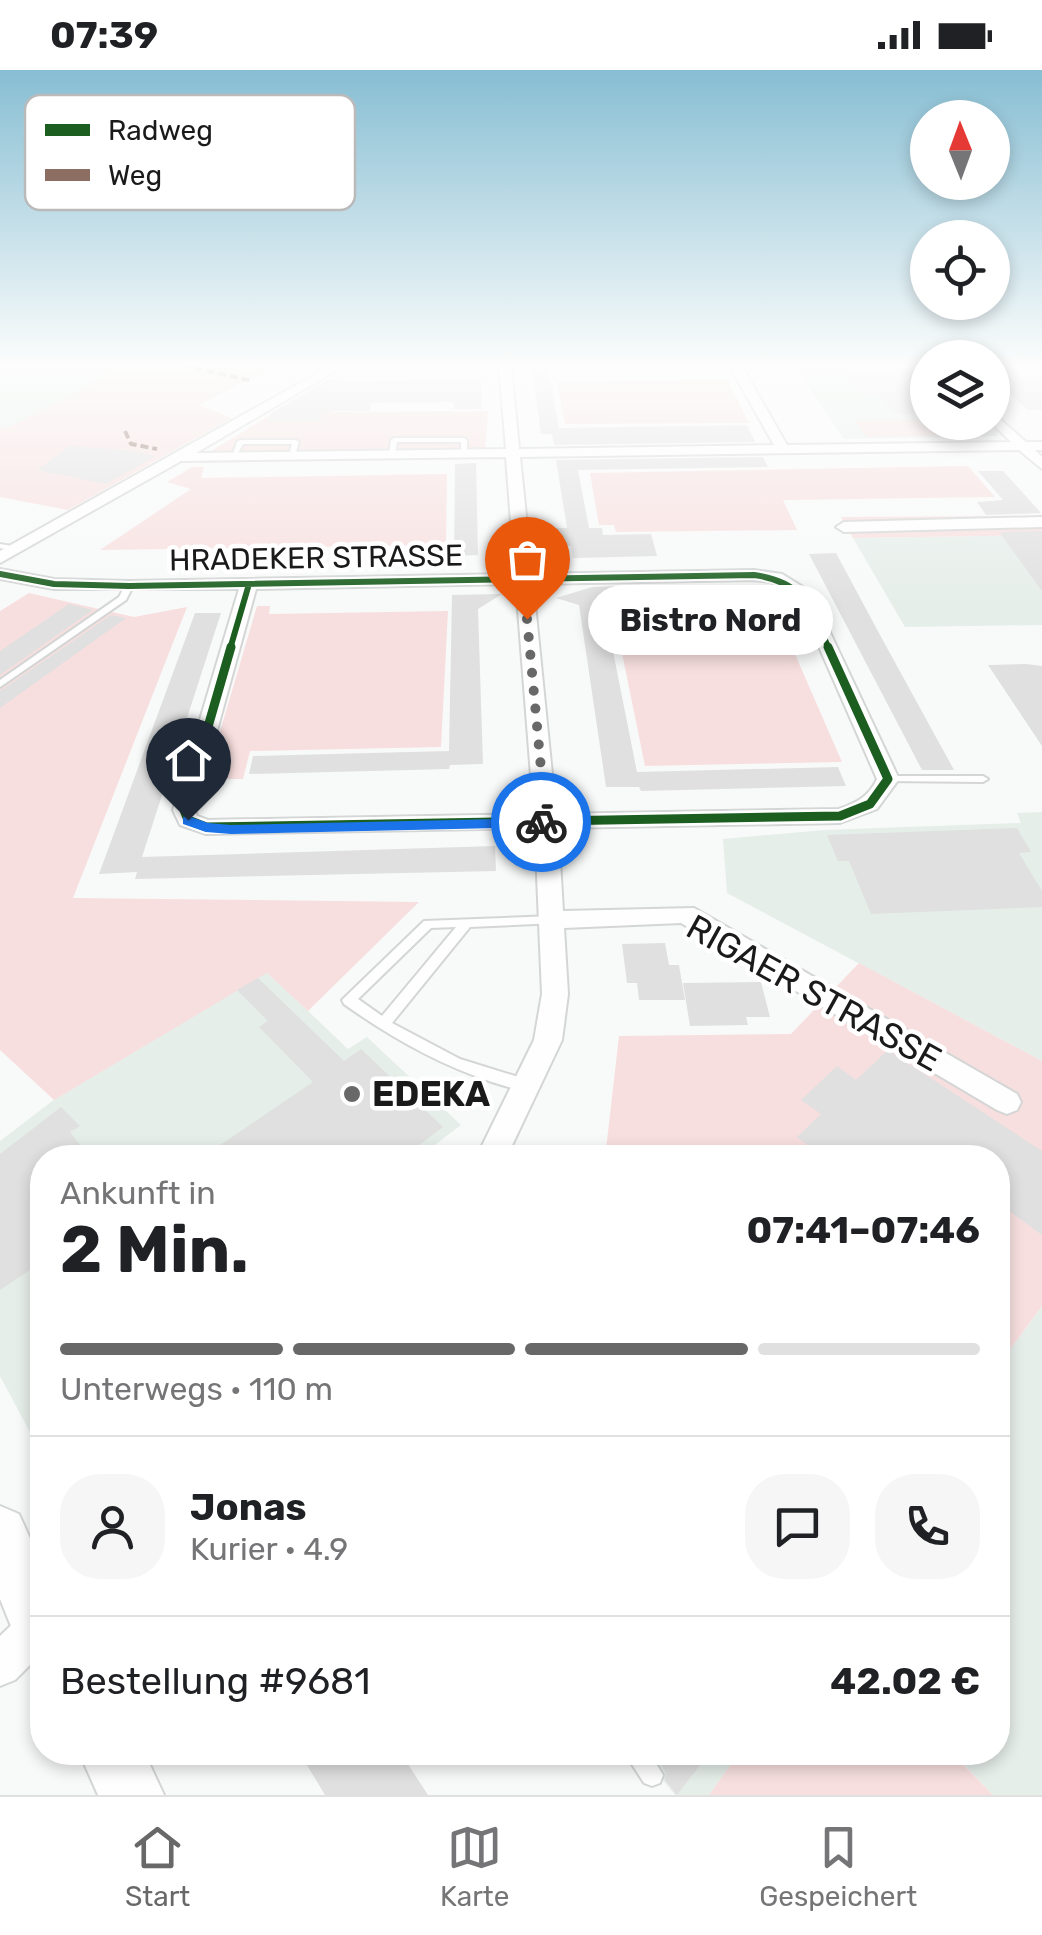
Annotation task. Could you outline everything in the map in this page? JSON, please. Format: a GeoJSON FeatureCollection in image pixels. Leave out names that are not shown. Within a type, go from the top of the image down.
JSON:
{"type":"FeatureCollection","features":[{"type":"Feature","properties":{"kind":"main road"},"geometry":{"type":"LineString","coordinates":[[0,1534],[30,1634]]}},
{"type":"Feature","properties":{"kind":"main road"},"geometry":{"type":"LineString","coordinates":[[117,1765],[132,1795]]}},
{"type":"Feature","properties":{"kind":"street"},"geometry":{"type":"LineString","coordinates":[[0,558],[8,547],[196,446]]}},
{"type":"Feature","properties":{"kind":"street"},"geometry":{"type":"LineString","coordinates":[[498,1145],[548,1040],[556,994],[546,822],[514,446]]}},
{"type":"Feature","properties":{"kind":"street"},"geometry":{"type":"LineString","coordinates":[[1022,446],[1042,465]]}},
{"type":"Feature","properties":{"kind":"street"},"geometry":{"type":"LineString","coordinates":[[176,457],[1042,446]]}},
{"type":"Feature","properties":{"kind":"street"},"geometry":{"type":"LineString","coordinates":[[844,527],[1042,522]]}},
{"type":"Feature","properties":{"kind":"street","name":"HRADEKER STRASSE"},"geometry":{"type":"LineString","coordinates":[[0,574],[54,584],[129,586],[776,578],[805,596],[888,779]]}},
{"type":"Feature","properties":{"kind":"street"},"geometry":{"type":"LineString","coordinates":[[249,584],[184,810],[188,820],[206,828],[840,816],[864,809],[881,797],[888,779]]}},
{"type":"Feature","properties":{"kind":"street","name":"RIGAER STRASSE"},"geometry":{"type":"LineString","coordinates":[[553,920],[685,914],[1008,1102]]}},
{"type":"Feature","properties":{"kind":"lane"},"geometry":{"type":"LineString","coordinates":[[0,684],[124,598],[129,586]]}},
{"type":"Feature","properties":{"kind":"lane"},"geometry":{"type":"LineString","coordinates":[[888,779],[983,779]]}},
{"type":"Feature","properties":{"kind":"lane"},"geometry":{"type":"LineString","coordinates":[[528,1086],[481,1076],[382,1024],[349,1000],[428,924],[553,920]]}},
{"type":"Feature","properties":{"kind":"lane"},"geometry":{"type":"LineString","coordinates":[[382,1024],[466,924]]}},
{"type":"Feature","properties":{"kind":"lane"},"geometry":{"type":"LineString","coordinates":[[645,1765],[652,1775]]}},
{"type":"Feature","properties":{"kind":"shaded area"},"geometry":{"type":"Polygon","coordinates":[[[0,446],[183,446],[68,510],[0,497],[0,446]]]}},
{"type":"Feature","properties":{"kind":"shaded area"},"geometry":{"type":"Polygon","coordinates":[[[220,446],[485,446],[485,450],[206,454],[220,446]]]}},
{"type":"Feature","properties":{"kind":"shaded area"},"geometry":{"type":"Polygon","coordinates":[[[968,466],[995,497],[783,500],[797,530],[616,532],[614,525],[599,525],[590,473],[968,466]]]}},
{"type":"Feature","properties":{"kind":"shaded area"},"geometry":{"type":"Polygon","coordinates":[[[192,467],[204,467],[201,478],[447,474],[446,545],[100,550],[191,489],[167,482],[192,467]]]}},
{"type":"Feature","properties":{"kind":"shaded area"},"geometry":{"type":"Polygon","coordinates":[[[1042,516],[1042,535],[853,538],[841,517],[1042,516]]]}},
{"type":"Feature","properties":{"kind":"shaded area"},"geometry":{"type":"Polygon","coordinates":[[[1042,535],[1042,625],[905,627],[853,538],[1042,535]]]}},
{"type":"Feature","properties":{"kind":"shaded area"},"geometry":{"type":"Polygon","coordinates":[[[29,593],[134,617],[187,607],[73,898],[419,902],[308,1011],[267,973],[54,1100],[0,1050],[0,611],[29,593]]]}},
{"type":"Feature","properties":{"kind":"shaded area"},"geometry":{"type":"Polygon","coordinates":[[[257,606],[270,606],[269,614],[448,611],[441,747],[250,751],[243,779],[206,779],[257,606]]]}},
{"type":"Feature","properties":{"kind":"shaded area"},"geometry":{"type":"Polygon","coordinates":[[[774,606],[842,762],[645,766],[613,609],[774,606]]]}},
{"type":"Feature","properties":{"kind":"shaded area"},"geometry":{"type":"Polygon","coordinates":[[[1042,812],[1042,1061],[727,893],[723,839],[824,830],[1021,823],[1017,813],[1042,812]]]}},
{"type":"Feature","properties":{"kind":"shaded area"},"geometry":{"type":"Polygon","coordinates":[[[859,963],[1042,1061],[1042,1306],[1010,1350],[1010,1145],[606,1145],[619,1036],[791,1034],[859,963]]]}},
{"type":"Feature","properties":{"kind":"shaded area"},"geometry":{"type":"Polygon","coordinates":[[[267,972],[348,1049],[367,1037],[461,1125],[435,1145],[30,1145],[30,1432],[0,1376],[0,1141],[55,1099],[267,972]]]}},
{"type":"Feature","properties":{"kind":"shaded area"},"geometry":{"type":"Polygon","coordinates":[[[1042,1306],[1042,1795],[993,1795],[965,1765],[1010,1765],[1010,1350],[1042,1306]]]}},
{"type":"Feature","properties":{"kind":"shaded area"},"geometry":{"type":"Polygon","coordinates":[[[651,1765],[731,1765],[709,1795],[675,1795],[651,1765]]]}},
{"type":"Feature","properties":{"kind":"shaded area"},"geometry":{"type":"Polygon","coordinates":[[[731,1765],[964,1765],[993,1795],[709,1795],[731,1765]]]}},
{"type":"Feature","properties":{"kind":"building"},"geometry":{"type":"Polygon","coordinates":[[[70,446],[156,456],[106,484],[37,470],[70,446]]]}},
{"type":"Feature","properties":{"kind":"building"},"geometry":{"type":"Polygon","coordinates":[[[763,457],[768,467],[578,470],[589,528],[602,528],[603,535],[651,534],[657,556],[573,558],[571,546],[554,546],[552,528],[567,528],[556,460],[763,457]]]}},
{"type":"Feature","properties":{"kind":"building"},"geometry":{"type":"Polygon","coordinates":[[[476,463],[478,555],[454,556],[455,464],[476,463]]]}},
{"type":"Feature","properties":{"kind":"building"},"geometry":{"type":"Polygon","coordinates":[[[978,471],[1003,471],[1041,513],[986,515],[977,502],[1003,500],[978,471]]]}},
{"type":"Feature","properties":{"kind":"building"},"geometry":{"type":"Polygon","coordinates":[[[1042,531],[1042,591],[999,532],[1042,531]]]}},
{"type":"Feature","properties":{"kind":"building"},"geometry":{"type":"Polygon","coordinates":[[[836,553],[954,770],[922,770],[809,554],[836,553]]]}},
{"type":"Feature","properties":{"kind":"building"},"geometry":{"type":"Polygon","coordinates":[[[617,586],[621,605],[604,606],[637,772],[838,767],[846,786],[641,791],[639,787],[606,787],[579,605],[556,598],[592,587],[617,586]]]}},
{"type":"Feature","properties":{"kind":"building"},"geometry":{"type":"Polygon","coordinates":[[[502,594],[478,609],[483,764],[450,765],[449,769],[249,774],[253,756],[449,751],[452,595],[502,594]]]}},
{"type":"Feature","properties":{"kind":"building"},"geometry":{"type":"Polygon","coordinates":[[[69,604],[93,610],[0,675],[0,651],[69,604]]]}},
{"type":"Feature","properties":{"kind":"building"},"geometry":{"type":"Polygon","coordinates":[[[195,613],[221,613],[142,857],[495,846],[496,871],[135,879],[137,872],[99,874],[195,613]]]}},
{"type":"Feature","properties":{"kind":"building"},"geometry":{"type":"Polygon","coordinates":[[[111,615],[126,618],[0,708],[0,691],[111,615]]]}},
{"type":"Feature","properties":{"kind":"building"},"geometry":{"type":"Polygon","coordinates":[[[988,665],[1042,666],[1042,746],[988,665]]]}},
{"type":"Feature","properties":{"kind":"building"},"geometry":{"type":"Polygon","coordinates":[[[1017,828],[1031,852],[1019,853],[1042,891],[1042,907],[871,914],[849,861],[838,861],[827,835],[1017,828]]]}},
{"type":"Feature","properties":{"kind":"building"},"geometry":{"type":"Polygon","coordinates":[[[665,943],[669,965],[679,965],[685,1000],[639,1000],[637,983],[627,983],[622,944],[665,943]]]}},
{"type":"Feature","properties":{"kind":"building","name":"EDEKA"},"geometry":{"type":"Polygon","coordinates":[[[258,978],[344,1061],[361,1049],[443,1127],[419,1145],[220,1145],[313,1082],[259,1027],[268,1021],[237,990],[258,978]]]}},
{"type":"Feature","properties":{"kind":"building"},"geometry":{"type":"Polygon","coordinates":[[[761,982],[770,1017],[746,1017],[748,1025],[690,1026],[683,983],[761,982]]]}},
{"type":"Feature","properties":{"kind":"building"},"geometry":{"type":"Polygon","coordinates":[[[888,1050],[1042,1151],[1042,1235],[1010,1212],[1010,1145],[807,1145],[797,1137],[821,1114],[801,1100],[837,1066],[856,1080],[888,1050]]]}},
{"type":"Feature","properties":{"kind":"building"},"geometry":{"type":"Polygon","coordinates":[[[61,1107],[80,1126],[70,1132],[80,1145],[30,1145],[30,1270],[0,1290],[0,1154],[61,1107]]]}},
{"type":"Feature","properties":{"kind":"building"},"geometry":{"type":"Polygon","coordinates":[[[307,1765],[408,1765],[428,1795],[325,1795],[307,1765]]]}},
{"type":"Feature","properties":{"kind":"building"},"geometry":{"type":"Polygon","coordinates":[[[661,1765],[700,1765],[677,1795],[665,1780],[661,1765]]]}},
{"type":"Feature","properties":{"kind":"marked path"},"geometry":{"type":"LineString","coordinates":[[139,446],[157,449]]}},
{"type":"Feature","properties":{"kind":"cycle path"},"geometry":{"type":"LineString","coordinates":[[0,574],[54,584],[129,586],[754,575],[776,578],[805,596],[888,779],[870,804],[840,816],[206,827],[188,820],[184,810],[249,584]]}},
{"type":"Feature","properties":{"kind":"way so far"},"geometry":{"type":"LineString","coordinates":[[527,619],[546,822],[541,822]]}},
{"type":"Feature","properties":{"kind":"place","name":"Bistro Nord"},"geometry":{"type":"Point","coordinates":[527,619]}},
{"type":"Feature","properties":{"kind":"place","name":"EDEKA"},"geometry":{"type":"Point","coordinates":[352,1094]}},
{"type":"Feature","properties":{"kind":"route"},"geometry":{"type":"LineString","coordinates":[[188,820],[206,828],[231,829],[541,822]]}}]}
